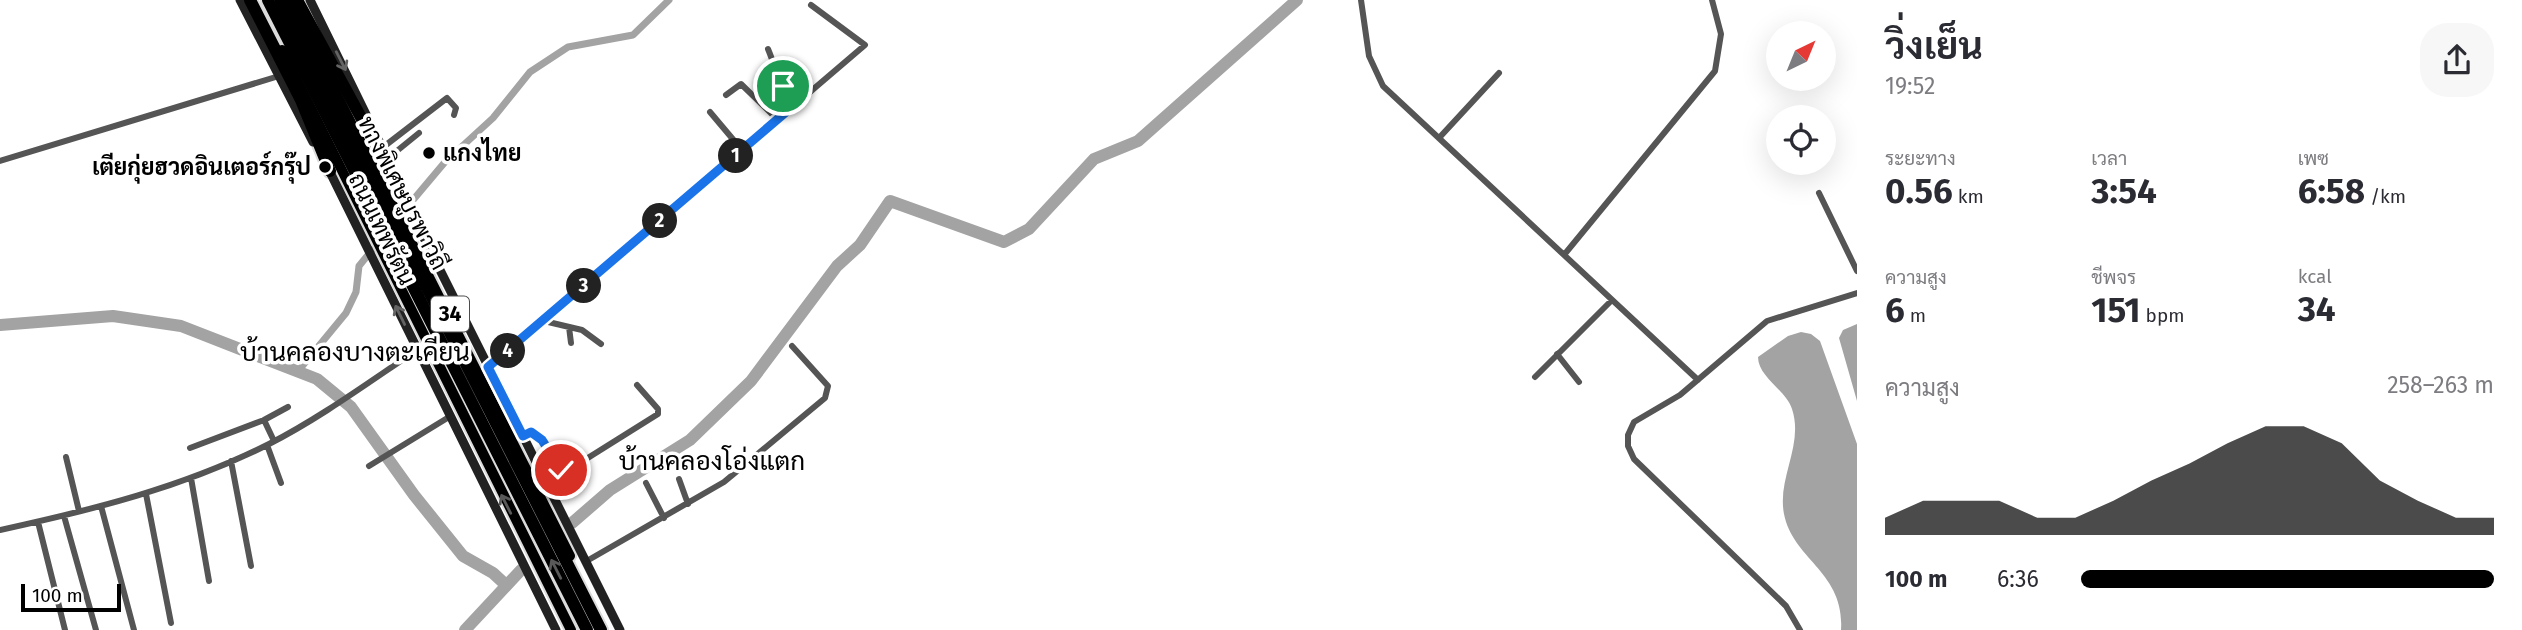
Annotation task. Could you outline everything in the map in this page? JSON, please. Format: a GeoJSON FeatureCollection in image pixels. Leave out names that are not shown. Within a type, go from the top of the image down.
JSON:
{"type":"FeatureCollection","features":[{"type":"Feature","properties":{"kind":"highway"},"geometry":{"type":"LineString","coordinates":[[250,0],[301,100],[330,171]]}},
{"type":"Feature","properties":{"kind":"highway","name":"ถนนเทพรัตน"},"geometry":{"type":"LineString","coordinates":[[256,0],[571,630]]}},
{"type":"Feature","properties":{"kind":"highway","name":"ทางพิเศษบูรพาวิถี"},"geometry":{"type":"LineString","coordinates":[[268,0],[587,630]]}},
{"type":"Feature","properties":{"kind":"highway","name":"ทางพิเศษบูรพาวิถี"},"geometry":{"type":"LineString","coordinates":[[281,0],[601,630]]}},
{"type":"Feature","properties":{"kind":"highway"},"geometry":{"type":"LineString","coordinates":[[299,2],[396,182]]}},
{"type":"Feature","properties":{"kind":"highway","name":"ถนนเทพรัตน"},"geometry":{"type":"LineString","coordinates":[[299,2],[607,630]]}},
{"type":"Feature","properties":{"kind":"main road","name":"ถนนเทพรัตน"},"geometry":{"type":"LineString","coordinates":[[240,0],[330,171],[556,630]]}},
{"type":"Feature","properties":{"kind":"main road","name":"ถนนเทพรัตน"},"geometry":{"type":"LineString","coordinates":[[299,2],[382,148],[396,182],[620,630]]}},
{"type":"Feature","properties":{"kind":"street"},"geometry":{"type":"LineString","coordinates":[[1361,0],[1374,71],[1384,86],[1698,380]]}},
{"type":"Feature","properties":{"kind":"street"},"geometry":{"type":"LineString","coordinates":[[1564,255],[1715,71],[1719,61],[1721,34],[1712,0]]}},
{"type":"Feature","properties":{"kind":"street"},"geometry":{"type":"LineString","coordinates":[[488,367],[865,45],[811,5]]}},
{"type":"Feature","properties":{"kind":"street"},"geometry":{"type":"LineString","coordinates":[[768,50],[783,81],[783,94],[793,106]]}},
{"type":"Feature","properties":{"kind":"street"},"geometry":{"type":"LineString","coordinates":[[1439,138],[1499,73]]}},
{"type":"Feature","properties":{"kind":"street"},"geometry":{"type":"LineString","coordinates":[[0,161],[279,76]]}},
{"type":"Feature","properties":{"kind":"street"},"geometry":{"type":"LineString","coordinates":[[726,95],[741,84],[778,120]]}},
{"type":"Feature","properties":{"kind":"street"},"geometry":{"type":"LineString","coordinates":[[382,148],[447,98],[456,108],[454,115]]}},
{"type":"Feature","properties":{"kind":"street"},"geometry":{"type":"LineString","coordinates":[[710,112],[742,150]]}},
{"type":"Feature","properties":{"kind":"street"},"geometry":{"type":"LineString","coordinates":[[387,159],[419,133]]}},
{"type":"Feature","properties":{"kind":"street"},"geometry":{"type":"LineString","coordinates":[[1819,193],[1857,271]]}},
{"type":"Feature","properties":{"kind":"street"},"geometry":{"type":"LineString","coordinates":[[1800,630],[1786,606],[1634,458],[1628,446],[1628,435],[1634,422],[1681,394],[1767,321],[1857,293]]}},
{"type":"Feature","properties":{"kind":"street"},"geometry":{"type":"LineString","coordinates":[[1535,377],[1612,300]]}},
{"type":"Feature","properties":{"kind":"street"},"geometry":{"type":"LineString","coordinates":[[544,321],[587,332],[601,344]]}},
{"type":"Feature","properties":{"kind":"street"},"geometry":{"type":"LineString","coordinates":[[569,327],[572,343]]}},
{"type":"Feature","properties":{"kind":"street"},"geometry":{"type":"LineString","coordinates":[[585,562],[724,482],[825,398],[828,386],[792,346]]}},
{"type":"Feature","properties":{"kind":"street"},"geometry":{"type":"LineString","coordinates":[[0,530],[146,494],[231,461],[274,441],[417,350]]}},
{"type":"Feature","properties":{"kind":"street"},"geometry":{"type":"LineString","coordinates":[[1557,355],[1578,382]]}},
{"type":"Feature","properties":{"kind":"street"},"geometry":{"type":"LineString","coordinates":[[523,436],[531,432],[538,435],[557,466],[567,471],[658,414],[658,408],[637,385]]}},
{"type":"Feature","properties":{"kind":"street"},"geometry":{"type":"LineString","coordinates":[[190,448],[264,420],[288,407]]}},
{"type":"Feature","properties":{"kind":"street"},"geometry":{"type":"LineString","coordinates":[[369,466],[449,417]]}},
{"type":"Feature","properties":{"kind":"street"},"geometry":{"type":"LineString","coordinates":[[264,420],[274,441]]}},
{"type":"Feature","properties":{"kind":"street"},"geometry":{"type":"LineString","coordinates":[[267,445],[281,483]]}},
{"type":"Feature","properties":{"kind":"street"},"geometry":{"type":"LineString","coordinates":[[66,457],[79,511]]}},
{"type":"Feature","properties":{"kind":"street"},"geometry":{"type":"LineString","coordinates":[[231,461],[251,566]]}},
{"type":"Feature","properties":{"kind":"street"},"geometry":{"type":"LineString","coordinates":[[191,478],[209,582]]}},
{"type":"Feature","properties":{"kind":"street"},"geometry":{"type":"LineString","coordinates":[[679,479],[688,504]]}},
{"type":"Feature","properties":{"kind":"street"},"geometry":{"type":"LineString","coordinates":[[646,483],[664,518]]}},
{"type":"Feature","properties":{"kind":"street"},"geometry":{"type":"LineString","coordinates":[[146,494],[171,623]]}},
{"type":"Feature","properties":{"kind":"street"},"geometry":{"type":"LineString","coordinates":[[101,506],[134,630]]}},
{"type":"Feature","properties":{"kind":"street"},"geometry":{"type":"LineString","coordinates":[[64,516],[96,630]]}},
{"type":"Feature","properties":{"kind":"street"},"geometry":{"type":"LineString","coordinates":[[38,522],[65,630]]}},
{"type":"Feature","properties":{"kind":"shaded area"},"geometry":{"type":"Polygon","coordinates":[[[1857,324],[1857,401],[1839,338],[1843,330],[1857,324]]]}},
{"type":"Feature","properties":{"kind":"shaded area"},"geometry":{"type":"Polygon","coordinates":[[[1801,332],[1811,334],[1820,341],[1857,444],[1857,630],[1841,630],[1840,610],[1835,594],[1797,543],[1784,514],[1784,487],[1793,449],[1795,422],[1789,402],[1762,371],[1758,357],[1788,336],[1801,332]]]}},
{"type":"Feature","properties":{"kind":"waterway"},"geometry":{"type":"LineString","coordinates":[[397,219],[445,162],[493,118],[530,72],[568,47],[633,35],[669,0]]}},
{"type":"Feature","properties":{"kind":"waterway"},"geometry":{"type":"LineString","coordinates":[[572,523],[610,490],[690,440],[751,381],[837,266],[860,245],[890,201],[1004,242],[1029,229],[1094,159],[1138,141],[1297,0]]}},
{"type":"Feature","properties":{"kind":"waterway"},"geometry":{"type":"LineString","coordinates":[[299,370],[346,313],[356,292],[359,266],[372,250]]}},
{"type":"Feature","properties":{"kind":"waterway"},"geometry":{"type":"LineString","coordinates":[[0,325],[113,316],[181,326],[317,379],[351,407],[414,495],[463,556],[493,573],[506,585]]}},
{"type":"Feature","properties":{"kind":"waterway"},"geometry":{"type":"LineString","coordinates":[[465,630],[521,570]]}},
{"type":"Feature","properties":{"kind":"place","name":"แกงไทย"},"geometry":{"type":"Point","coordinates":[429,153]}},
{"type":"Feature","properties":{"kind":"place","name":"เตียกุ่ยฮวดอินเตอร์กรุ๊ป"},"geometry":{"type":"Point","coordinates":[325,167]}},
{"type":"Feature","properties":{"kind":"district","name":"บ้านคลองบางตะเคียน"},"geometry":{"type":"Point","coordinates":[355,352]}},
{"type":"Feature","properties":{"kind":"district","name":"บ้านคลองโอ่งแตก"},"geometry":{"type":"Point","coordinates":[712,461]}},
{"type":"Feature","properties":{"kind":"route"},"geometry":{"type":"LineString","coordinates":[[561,470],[538,435],[531,432],[523,436],[488,367],[793,106],[783,94],[783,86]]}}]}
